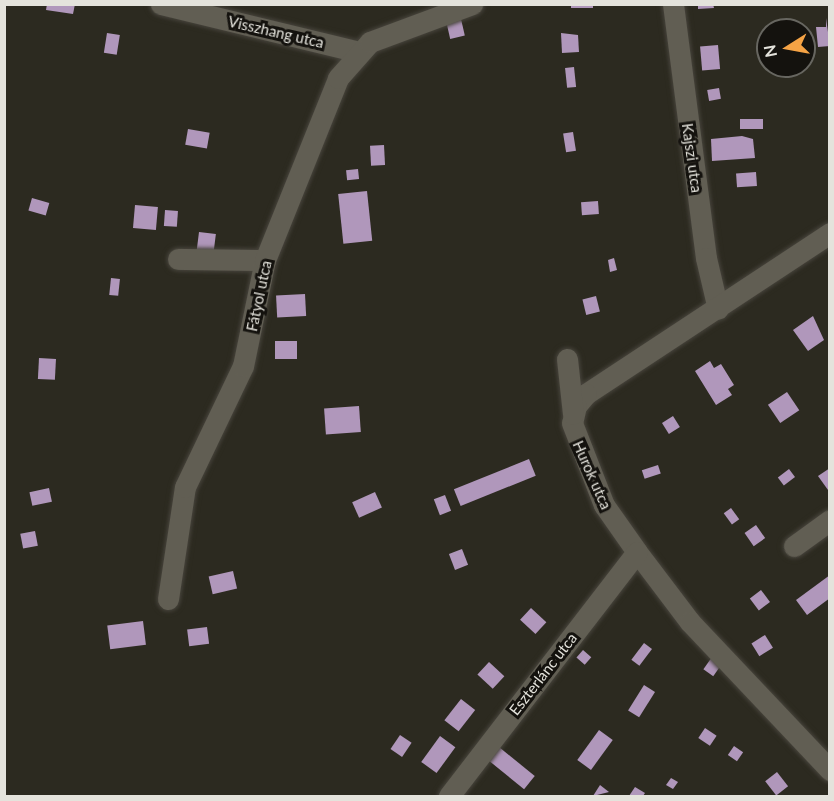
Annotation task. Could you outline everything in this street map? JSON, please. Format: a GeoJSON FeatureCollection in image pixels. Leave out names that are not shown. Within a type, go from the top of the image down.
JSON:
{"type":"FeatureCollection","features":[{"type":"Feature","properties":{"kind":"street","name":"Visszhang utca"},"geometry":{"type":"LineString","coordinates":[[161,4],[356,51]]}},
{"type":"Feature","properties":{"kind":"street"},"geometry":{"type":"LineString","coordinates":[[356,51],[472,4]]}},
{"type":"Feature","properties":{"kind":"street","name":"Kajszi utca"},"geometry":{"type":"LineString","coordinates":[[673,4],[706,258],[718,309]]}},
{"type":"Feature","properties":{"kind":"street","name":"Fátyol utca"},"geometry":{"type":"LineString","coordinates":[[168,599],[185,487],[243,366],[265,260],[338,78],[356,51]]}},
{"type":"Feature","properties":{"kind":"street"},"geometry":{"type":"LineString","coordinates":[[573,414],[586,394],[718,309],[737,291],[830,233]]}},
{"type":"Feature","properties":{"kind":"street"},"geometry":{"type":"LineString","coordinates":[[178,259],[265,260]]}},
{"type":"Feature","properties":{"kind":"street","name":"Hurok utca"},"geometry":{"type":"LineString","coordinates":[[567,359],[578,445],[604,505],[690,622],[830,770]]}},
{"type":"Feature","properties":{"kind":"street"},"geometry":{"type":"LineString","coordinates":[[794,546],[830,520]]}},
{"type":"Feature","properties":{"kind":"street","name":"Eszterlánc utca"},"geometry":{"type":"LineString","coordinates":[[449,796],[637,552]]}},
{"type":"Feature","properties":{"kind":"building"},"geometry":{"type":"Polygon","coordinates":[[[47,4],[75,4],[73,14],[46,10],[47,4]]]}},
{"type":"Feature","properties":{"kind":"building"},"geometry":{"type":"Polygon","coordinates":[[[698,4],[713,4],[714,8],[698,9],[698,4]]]}},
{"type":"Feature","properties":{"kind":"building"},"geometry":{"type":"Polygon","coordinates":[[[571,5],[593,5],[593,8],[571,8],[571,5]]]}},
{"type":"Feature","properties":{"kind":"building"},"geometry":{"type":"Polygon","coordinates":[[[826,18],[830,46],[818,47],[816,27],[826,27],[826,18]]]}},
{"type":"Feature","properties":{"kind":"building"},"geometry":{"type":"Polygon","coordinates":[[[461,19],[465,36],[450,39],[446,22],[461,19]]]}},
{"type":"Feature","properties":{"kind":"building"},"geometry":{"type":"Polygon","coordinates":[[[107,33],[120,35],[117,55],[104,53],[107,33]]]}},
{"type":"Feature","properties":{"kind":"building"},"geometry":{"type":"Polygon","coordinates":[[[561,33],[578,35],[579,52],[562,53],[561,33]]]}},
{"type":"Feature","properties":{"kind":"building"},"geometry":{"type":"Polygon","coordinates":[[[718,45],[720,69],[702,70],[700,47],[718,45]]]}},
{"type":"Feature","properties":{"kind":"building"},"geometry":{"type":"Polygon","coordinates":[[[574,67],[576,87],[567,88],[565,68],[574,67]]]}},
{"type":"Feature","properties":{"kind":"building"},"geometry":{"type":"Polygon","coordinates":[[[719,88],[721,99],[709,101],[707,90],[719,88]]]}},
{"type":"Feature","properties":{"kind":"building"},"geometry":{"type":"Polygon","coordinates":[[[740,119],[763,119],[763,129],[740,129],[740,119]]]}},
{"type":"Feature","properties":{"kind":"building"},"geometry":{"type":"Polygon","coordinates":[[[188,129],[210,133],[207,149],[185,145],[188,129]]]}},
{"type":"Feature","properties":{"kind":"building"},"geometry":{"type":"Polygon","coordinates":[[[573,132],[576,151],[566,152],[563,134],[573,132]]]}},
{"type":"Feature","properties":{"kind":"building"},"geometry":{"type":"Polygon","coordinates":[[[742,136],[753,139],[755,158],[712,161],[711,139],[742,136]]]}},
{"type":"Feature","properties":{"kind":"building"},"geometry":{"type":"Polygon","coordinates":[[[384,145],[385,165],[371,166],[370,146],[384,145]]]}},
{"type":"Feature","properties":{"kind":"building"},"geometry":{"type":"Polygon","coordinates":[[[358,169],[359,179],[347,180],[346,170],[358,169]]]}},
{"type":"Feature","properties":{"kind":"building"},"geometry":{"type":"Polygon","coordinates":[[[756,172],[757,186],[737,187],[736,173],[756,172]]]}},
{"type":"Feature","properties":{"kind":"building"},"geometry":{"type":"Polygon","coordinates":[[[367,191],[372,241],[343,244],[338,194],[367,191]]]}},
{"type":"Feature","properties":{"kind":"building"},"geometry":{"type":"Polygon","coordinates":[[[32,198],[49,203],[46,215],[28,210],[32,198]]]}},
{"type":"Feature","properties":{"kind":"building"},"geometry":{"type":"Polygon","coordinates":[[[598,201],[599,214],[582,215],[581,202],[598,201]]]}},
{"type":"Feature","properties":{"kind":"building"},"geometry":{"type":"Polygon","coordinates":[[[135,205],[158,207],[156,230],[133,228],[135,205]]]}},
{"type":"Feature","properties":{"kind":"building"},"geometry":{"type":"Polygon","coordinates":[[[165,210],[178,211],[177,227],[164,226],[165,210]]]}},
{"type":"Feature","properties":{"kind":"building"},"geometry":{"type":"Polygon","coordinates":[[[199,232],[216,234],[214,253],[197,251],[199,232]]]}},
{"type":"Feature","properties":{"kind":"building"},"geometry":{"type":"Polygon","coordinates":[[[614,258],[617,270],[610,272],[608,260],[614,258]]]}},
{"type":"Feature","properties":{"kind":"building"},"geometry":{"type":"Polygon","coordinates":[[[111,278],[120,279],[118,296],[109,295],[111,278]]]}},
{"type":"Feature","properties":{"kind":"building"},"geometry":{"type":"Polygon","coordinates":[[[305,294],[306,316],[277,317],[276,296],[305,294]]]}},
{"type":"Feature","properties":{"kind":"building"},"geometry":{"type":"Polygon","coordinates":[[[596,296],[600,312],[586,315],[582,299],[596,296]]]}},
{"type":"Feature","properties":{"kind":"building"},"geometry":{"type":"Polygon","coordinates":[[[813,316],[824,340],[808,351],[793,330],[813,316]]]}},
{"type":"Feature","properties":{"kind":"building"},"geometry":{"type":"Polygon","coordinates":[[[275,341],[297,341],[297,359],[275,359],[275,341]]]}},
{"type":"Feature","properties":{"kind":"building"},"geometry":{"type":"Polygon","coordinates":[[[39,358],[56,359],[55,380],[38,379],[39,358]]]}},
{"type":"Feature","properties":{"kind":"building"},"geometry":{"type":"Polygon","coordinates":[[[710,361],[714,368],[721,364],[734,385],[728,389],[732,395],[716,405],[695,371],[710,361]]]}},
{"type":"Feature","properties":{"kind":"building"},"geometry":{"type":"Polygon","coordinates":[[[787,392],[799,410],[780,423],[768,405],[787,392]]]}},
{"type":"Feature","properties":{"kind":"building"},"geometry":{"type":"Polygon","coordinates":[[[359,406],[361,432],[326,434],[324,408],[359,406]]]}},
{"type":"Feature","properties":{"kind":"building"},"geometry":{"type":"Polygon","coordinates":[[[673,416],[680,427],[669,434],[662,423],[673,416]]]}},
{"type":"Feature","properties":{"kind":"building"},"geometry":{"type":"Polygon","coordinates":[[[529,459],[536,476],[461,506],[454,489],[529,459]]]}},
{"type":"Feature","properties":{"kind":"building"},"geometry":{"type":"Polygon","coordinates":[[[658,465],[661,474],[645,479],[642,470],[658,465]]]}},
{"type":"Feature","properties":{"kind":"building"},"geometry":{"type":"Polygon","coordinates":[[[830,468],[830,489],[828,490],[818,476],[830,468]]]}},
{"type":"Feature","properties":{"kind":"building"},"geometry":{"type":"Polygon","coordinates":[[[789,469],[795,477],[784,485],[778,477],[789,469]]]}},
{"type":"Feature","properties":{"kind":"building"},"geometry":{"type":"Polygon","coordinates":[[[49,488],[52,502],[32,506],[29,492],[49,488]]]}},
{"type":"Feature","properties":{"kind":"building"},"geometry":{"type":"Polygon","coordinates":[[[375,492],[382,508],[359,518],[352,502],[375,492]]]}},
{"type":"Feature","properties":{"kind":"building"},"geometry":{"type":"Polygon","coordinates":[[[445,495],[451,511],[440,515],[434,499],[445,495]]]}},
{"type":"Feature","properties":{"kind":"building"},"geometry":{"type":"Polygon","coordinates":[[[731,508],[739,519],[732,525],[724,513],[731,508]]]}},
{"type":"Feature","properties":{"kind":"building"},"geometry":{"type":"Polygon","coordinates":[[[756,525],[765,538],[754,546],[745,533],[756,525]]]}},
{"type":"Feature","properties":{"kind":"building"},"geometry":{"type":"Polygon","coordinates":[[[35,531],[38,546],[23,549],[20,534],[35,531]]]}},
{"type":"Feature","properties":{"kind":"building"},"geometry":{"type":"Polygon","coordinates":[[[462,549],[468,565],[455,570],[449,554],[462,549]]]}},
{"type":"Feature","properties":{"kind":"building"},"geometry":{"type":"Polygon","coordinates":[[[233,571],[237,589],[213,594],[209,577],[233,571]]]}},
{"type":"Feature","properties":{"kind":"building"},"geometry":{"type":"Polygon","coordinates":[[[830,575],[830,598],[807,615],[796,600],[830,575]]]}},
{"type":"Feature","properties":{"kind":"building"},"geometry":{"type":"Polygon","coordinates":[[[761,590],[770,602],[759,610],[750,598],[761,590]]]}},
{"type":"Feature","properties":{"kind":"building"},"geometry":{"type":"Polygon","coordinates":[[[531,608],[546,622],[535,634],[520,620],[531,608]]]}},
{"type":"Feature","properties":{"kind":"building"},"geometry":{"type":"Polygon","coordinates":[[[143,621],[146,645],[110,649],[107,625],[143,621]]]}},
{"type":"Feature","properties":{"kind":"building"},"geometry":{"type":"Polygon","coordinates":[[[207,627],[209,644],[189,646],[187,629],[207,627]]]}},
{"type":"Feature","properties":{"kind":"building"},"geometry":{"type":"Polygon","coordinates":[[[765,635],[773,648],[759,656],[751,643],[765,635]]]}},
{"type":"Feature","properties":{"kind":"building"},"geometry":{"type":"Polygon","coordinates":[[[644,643],[652,649],[639,666],[631,660],[644,643]]]}},
{"type":"Feature","properties":{"kind":"building"},"geometry":{"type":"Polygon","coordinates":[[[583,650],[591,657],[585,665],[576,658],[583,650]]]}},
{"type":"Feature","properties":{"kind":"building"},"geometry":{"type":"Polygon","coordinates":[[[712,657],[722,664],[713,676],[703,669],[712,657]]]}},
{"type":"Feature","properties":{"kind":"building"},"geometry":{"type":"Polygon","coordinates":[[[489,662],[504,676],[493,689],[477,674],[489,662]]]}},
{"type":"Feature","properties":{"kind":"building"},"geometry":{"type":"Polygon","coordinates":[[[644,685],[655,692],[639,717],[628,710],[644,685]]]}},
{"type":"Feature","properties":{"kind":"building"},"geometry":{"type":"Polygon","coordinates":[[[461,699],[475,710],[459,731],[444,720],[461,699]]]}},
{"type":"Feature","properties":{"kind":"building"},"geometry":{"type":"Polygon","coordinates":[[[705,728],[717,736],[710,746],[698,738],[705,728]]]}},
{"type":"Feature","properties":{"kind":"building"},"geometry":{"type":"Polygon","coordinates":[[[599,730],[613,740],[591,770],[577,760],[599,730]]]}},
{"type":"Feature","properties":{"kind":"building"},"geometry":{"type":"Polygon","coordinates":[[[400,735],[412,743],[402,757],[390,749],[400,735]]]}},
{"type":"Feature","properties":{"kind":"building"},"geometry":{"type":"Polygon","coordinates":[[[440,736],[455,747],[437,773],[421,762],[440,736]]]}},
{"type":"Feature","properties":{"kind":"building"},"geometry":{"type":"Polygon","coordinates":[[[734,746],[743,752],[737,761],[728,755],[734,746]]]}},
{"type":"Feature","properties":{"kind":"building"},"geometry":{"type":"Polygon","coordinates":[[[499,747],[535,776],[524,789],[488,760],[499,747]]]}},
{"type":"Feature","properties":{"kind":"building"},"geometry":{"type":"Polygon","coordinates":[[[777,772],[788,786],[776,795],[765,781],[777,772]]]}},
{"type":"Feature","properties":{"kind":"building"},"geometry":{"type":"Polygon","coordinates":[[[671,778],[678,782],[673,789],[666,785],[671,778]]]}},
{"type":"Feature","properties":{"kind":"building"},"geometry":{"type":"Polygon","coordinates":[[[600,785],[609,792],[593,796],[600,785]]]}},
{"type":"Feature","properties":{"kind":"building"},"geometry":{"type":"Polygon","coordinates":[[[635,787],[645,793],[643,796],[629,796],[635,787]]]}}]}
